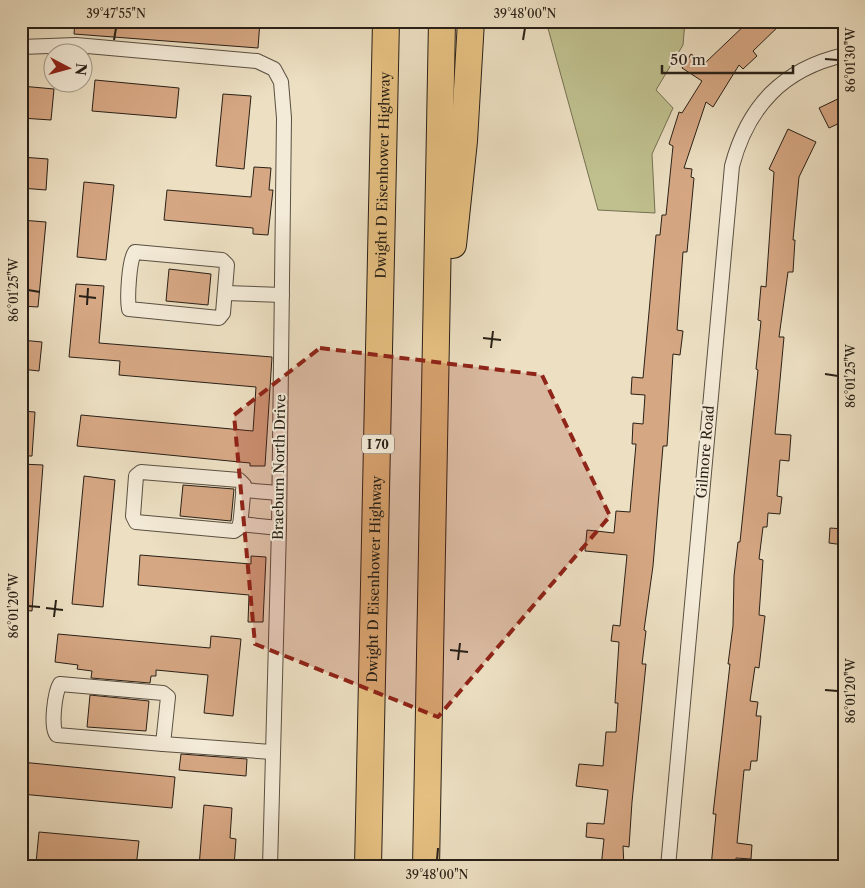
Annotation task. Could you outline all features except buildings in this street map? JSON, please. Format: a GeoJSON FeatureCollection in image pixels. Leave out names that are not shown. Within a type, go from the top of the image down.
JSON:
{"type":"FeatureCollection","features":[{"type":"Feature","properties":{"kind":"highway","name":"Dwight D Eisenhower Highway"},"geometry":{"type":"LineString","coordinates":[[368,867],[386,21]]}},
{"type":"Feature","properties":{"kind":"highway"},"geometry":{"type":"LineString","coordinates":[[426,867],[442,21]]}},
{"type":"Feature","properties":{"kind":"highway"},"geometry":{"type":"LineString","coordinates":[[434,423],[464,141],[471,21]]}},
{"type":"Feature","properties":{"kind":"street","name":"Braeburn North Drive"},"geometry":{"type":"LineString","coordinates":[[21,47],[76,45],[248,60],[264,63],[274,69],[281,82],[284,118],[279,528],[270,867]]}},
{"type":"Feature","properties":{"kind":"street","name":"Gilmore Road"},"geometry":{"type":"LineString","coordinates":[[668,867],[732,166],[745,128],[759,105],[780,84],[808,67],[844,55]]}},
{"type":"Feature","properties":{"kind":"street"},"geometry":{"type":"LineString","coordinates":[[135,252],[140,252],[222,260],[227,265],[225,293],[223,313],[220,318],[131,310],[128,306],[132,256],[135,252]]}},
{"type":"Feature","properties":{"kind":"street"},"geometry":{"type":"LineString","coordinates":[[225,293],[282,295]]}},
{"type":"Feature","properties":{"kind":"street"},"geometry":{"type":"LineString","coordinates":[[143,472],[239,480],[244,485],[243,490],[240,524],[234,531],[136,522],[133,516],[136,476],[143,472]]}},
{"type":"Feature","properties":{"kind":"street"},"geometry":{"type":"LineString","coordinates":[[243,490],[279,493]]}},
{"type":"Feature","properties":{"kind":"street"},"geometry":{"type":"LineString","coordinates":[[240,524],[279,528]]}},
{"type":"Feature","properties":{"kind":"street"},"geometry":{"type":"LineString","coordinates":[[163,744],[168,697],[163,692],[64,683],[60,684],[57,689],[54,729],[57,735],[163,744],[272,752]]}},
{"type":"Feature","properties":{"kind":"highlighted area"},"geometry":{"type":"Polygon","coordinates":[[[320,348],[542,375],[610,516],[438,717],[255,644],[234,415],[320,348]]]}},
{"type":"Feature","properties":{"kind":"green space"},"geometry":{"type":"Polygon","coordinates":[[[546,21],[685,21],[683,45],[656,90],[673,108],[652,154],[655,213],[598,210],[546,21]]]}}]}
